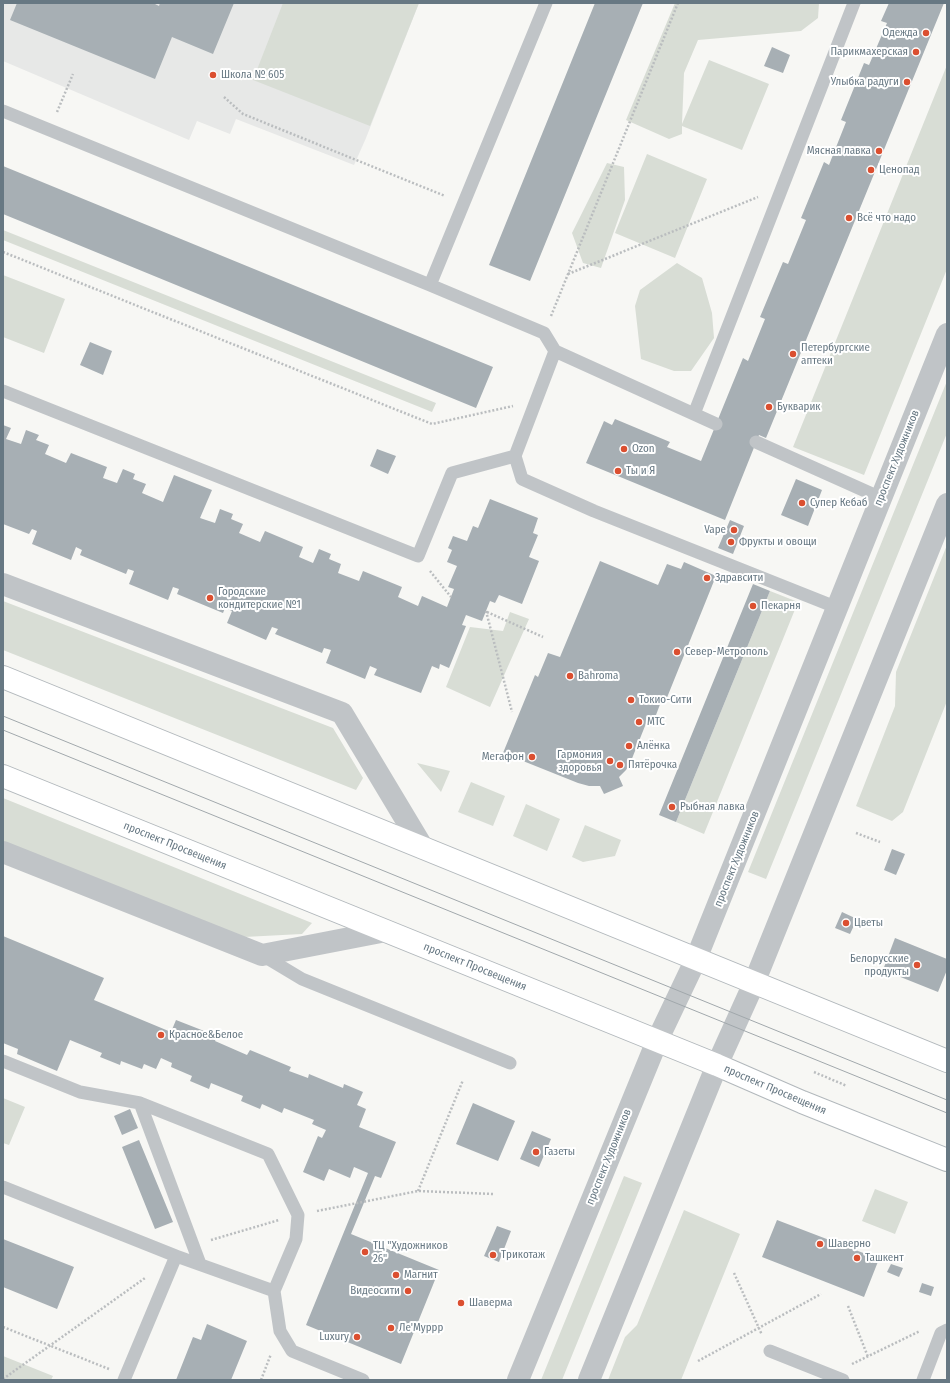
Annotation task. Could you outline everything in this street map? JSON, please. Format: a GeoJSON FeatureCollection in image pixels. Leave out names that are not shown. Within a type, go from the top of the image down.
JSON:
{"type":"FeatureCollection","features":[{"type":"Feature","properties":{"kind":"main road"},"geometry":{"type":"LineString","coordinates":[[3,677],[754,983],[947,1060]]}},
{"type":"Feature","properties":{"kind":"main road","name":"проспект Просвещения"},"geometry":{"type":"LineString","coordinates":[[3,776],[717,1065],[802,1102],[947,1160]]}},
{"type":"Feature","properties":{"kind":"street","name":"проспект Художников"},"geometry":{"type":"LineString","coordinates":[[518,1380],[657,1041],[696,959],[947,334]]}},
{"type":"Feature","properties":{"kind":"street"},"geometry":{"type":"LineString","coordinates":[[589,1380],[717,1065],[754,983],[947,504]]}},
{"type":"Feature","properties":{"kind":"street"},"geometry":{"type":"LineString","coordinates":[[3,584],[342,713],[422,848]]}},
{"type":"Feature","properties":{"kind":"street"},"geometry":{"type":"LineString","coordinates":[[3,852],[262,955],[386,931]]}},
{"type":"Feature","properties":{"kind":"lane"},"geometry":{"type":"LineString","coordinates":[[430,285],[546,3]]}},
{"type":"Feature","properties":{"kind":"lane"},"geometry":{"type":"LineString","coordinates":[[694,414],[854,3]]}},
{"type":"Feature","properties":{"kind":"lane"},"geometry":{"type":"LineString","coordinates":[[3,111],[544,333],[555,351],[716,424]]}},
{"type":"Feature","properties":{"kind":"lane"},"geometry":{"type":"LineString","coordinates":[[555,351],[514,456],[522,479],[594,511],[838,608]]}},
{"type":"Feature","properties":{"kind":"lane"},"geometry":{"type":"LineString","coordinates":[[3,390],[418,556],[452,473],[514,456]]}},
{"type":"Feature","properties":{"kind":"lane"},"geometry":{"type":"LineString","coordinates":[[756,442],[881,498]]}},
{"type":"Feature","properties":{"kind":"lane"},"geometry":{"type":"LineString","coordinates":[[262,955],[302,979],[510,1063]]}},
{"type":"Feature","properties":{"kind":"lane"},"geometry":{"type":"LineString","coordinates":[[3,1061],[80,1092],[140,1103],[268,1154],[298,1215],[296,1239],[274,1291],[280,1331],[292,1350],[363,1380]]}},
{"type":"Feature","properties":{"kind":"lane"},"geometry":{"type":"LineString","coordinates":[[140,1103],[200,1264]]}},
{"type":"Feature","properties":{"kind":"lane"},"geometry":{"type":"LineString","coordinates":[[3,1187],[176,1256],[274,1291]]}},
{"type":"Feature","properties":{"kind":"lane"},"geometry":{"type":"LineString","coordinates":[[125,1378],[176,1256]]}},
{"type":"Feature","properties":{"kind":"lane"},"geometry":{"type":"LineString","coordinates":[[923,1380],[942,1333],[947,1330]]}},
{"type":"Feature","properties":{"kind":"lane"},"geometry":{"type":"LineString","coordinates":[[770,1351],[843,1380]]}},
{"type":"Feature","properties":{"kind":"path"},"geometry":{"type":"LineString","coordinates":[[544,333],[678,3]]}},
{"type":"Feature","properties":{"kind":"path"},"geometry":{"type":"LineString","coordinates":[[50,130],[73,74]]}},
{"type":"Feature","properties":{"kind":"path"},"geometry":{"type":"LineString","coordinates":[[224,97],[243,114],[445,196]]}},
{"type":"Feature","properties":{"kind":"path"},"geometry":{"type":"LineString","coordinates":[[568,275],[783,187]]}},
{"type":"Feature","properties":{"kind":"path"},"geometry":{"type":"LineString","coordinates":[[3,252],[432,424],[537,400]]}},
{"type":"Feature","properties":{"kind":"path"},"geometry":{"type":"LineString","coordinates":[[418,556],[451,597]]}},
{"type":"Feature","properties":{"kind":"path"},"geometry":{"type":"LineString","coordinates":[[512,712],[486,611],[543,637]]}},
{"type":"Feature","properties":{"kind":"path"},"geometry":{"type":"LineString","coordinates":[[856,833],[880,842]]}},
{"type":"Feature","properties":{"kind":"path"},"geometry":{"type":"LineString","coordinates":[[814,1072],[847,1086]]}},
{"type":"Feature","properties":{"kind":"path"},"geometry":{"type":"LineString","coordinates":[[418,1191],[463,1080]]}},
{"type":"Feature","properties":{"kind":"path"},"geometry":{"type":"LineString","coordinates":[[193,1245],[298,1215],[418,1191],[494,1194]]}},
{"type":"Feature","properties":{"kind":"path"},"geometry":{"type":"LineString","coordinates":[[3,1378],[176,1256]]}},
{"type":"Feature","properties":{"kind":"path"},"geometry":{"type":"LineString","coordinates":[[734,1273],[758,1328],[770,1351]]}},
{"type":"Feature","properties":{"kind":"path"},"geometry":{"type":"LineString","coordinates":[[698,1361],[821,1294]]}},
{"type":"Feature","properties":{"kind":"path"},"geometry":{"type":"LineString","coordinates":[[848,1306],[868,1357]]}},
{"type":"Feature","properties":{"kind":"path"},"geometry":{"type":"LineString","coordinates":[[3,1327],[125,1378]]}},
{"type":"Feature","properties":{"kind":"path"},"geometry":{"type":"LineString","coordinates":[[830,1375],[921,1331]]}},
{"type":"Feature","properties":{"kind":"shaded area","name":"Школа № 605"},"geometry":{"type":"Polygon","coordinates":[[[3,3],[419,3],[354,165],[236,119],[230,134],[197,121],[189,140],[3,61],[3,3]]]}},
{"type":"Feature","properties":{"kind":"shaded area"},"geometry":{"type":"Polygon","coordinates":[[[283,3],[419,3],[370,126],[253,80],[283,3]]]}},
{"type":"Feature","properties":{"kind":"shaded area"},"geometry":{"type":"Polygon","coordinates":[[[675,3],[819,3],[818,18],[801,31],[698,40],[684,73],[682,124],[709,60],[769,84],[742,150],[682,126],[682,134],[669,139],[626,120],[675,3]]]}},
{"type":"Feature","properties":{"kind":"shaded area"},"geometry":{"type":"Polygon","coordinates":[[[947,65],[947,269],[864,475],[793,447],[947,65]]]}},
{"type":"Feature","properties":{"kind":"shaded area"},"geometry":{"type":"Polygon","coordinates":[[[647,154],[707,179],[675,258],[615,233],[647,154]]]}},
{"type":"Feature","properties":{"kind":"shaded area"},"geometry":{"type":"Polygon","coordinates":[[[607,163],[624,167],[625,200],[601,268],[583,263],[572,233],[607,163]]]}},
{"type":"Feature","properties":{"kind":"shaded area"},"geometry":{"type":"Polygon","coordinates":[[[3,230],[436,403],[432,412],[3,240],[3,230]]]}},
{"type":"Feature","properties":{"kind":"shaded area"},"geometry":{"type":"Polygon","coordinates":[[[677,263],[702,278],[712,313],[714,338],[691,371],[674,371],[641,359],[635,306],[640,290],[677,263]]]}},
{"type":"Feature","properties":{"kind":"shaded area"},"geometry":{"type":"Polygon","coordinates":[[[3,275],[65,299],[44,353],[3,337],[3,275]]]}},
{"type":"Feature","properties":{"kind":"shaded area"},"geometry":{"type":"Polygon","coordinates":[[[947,381],[947,433],[766,879],[748,872],[947,381]]]}},
{"type":"Feature","properties":{"kind":"shaded area"},"geometry":{"type":"Polygon","coordinates":[[[947,545],[947,701],[903,812],[892,821],[856,806],[895,706],[896,672],[947,545]]]}},
{"type":"Feature","properties":{"kind":"shaded area"},"geometry":{"type":"Polygon","coordinates":[[[770,591],[798,602],[704,834],[676,822],[770,591]]]}},
{"type":"Feature","properties":{"kind":"shaded area"},"geometry":{"type":"Polygon","coordinates":[[[3,601],[333,728],[363,778],[356,790],[3,650],[3,601]]]}},
{"type":"Feature","properties":{"kind":"shaded area"},"geometry":{"type":"Polygon","coordinates":[[[510,612],[529,619],[490,707],[446,687],[470,627],[503,631],[510,612]]]}},
{"type":"Feature","properties":{"kind":"shaded area"},"geometry":{"type":"Polygon","coordinates":[[[417,763],[450,771],[441,792],[417,763]]]}},
{"type":"Feature","properties":{"kind":"shaded area"},"geometry":{"type":"Polygon","coordinates":[[[471,782],[505,796],[493,826],[458,812],[471,782]]]}},
{"type":"Feature","properties":{"kind":"shaded area"},"geometry":{"type":"Polygon","coordinates":[[[3,798],[312,923],[302,934],[244,937],[3,842],[3,798]]]}},
{"type":"Feature","properties":{"kind":"shaded area"},"geometry":{"type":"Polygon","coordinates":[[[526,804],[560,819],[547,851],[513,836],[526,804]]]}},
{"type":"Feature","properties":{"kind":"shaded area"},"geometry":{"type":"Polygon","coordinates":[[[585,825],[621,840],[615,856],[583,862],[572,857],[585,825]]]}},
{"type":"Feature","properties":{"kind":"shaded area"},"geometry":{"type":"Polygon","coordinates":[[[3,1098],[25,1107],[9,1145],[3,1143],[3,1098]]]}},
{"type":"Feature","properties":{"kind":"shaded area"},"geometry":{"type":"Polygon","coordinates":[[[624,1176],[642,1183],[562,1380],[541,1380],[624,1176]]]}},
{"type":"Feature","properties":{"kind":"shaded area"},"geometry":{"type":"Polygon","coordinates":[[[875,1189],[908,1202],[895,1234],[862,1221],[875,1189]]]}},
{"type":"Feature","properties":{"kind":"shaded area"},"geometry":{"type":"Polygon","coordinates":[[[684,1210],[740,1234],[681,1380],[608,1380],[625,1337],[637,1325],[684,1210]]]}},
{"type":"Feature","properties":{"kind":"shaded area"},"geometry":{"type":"Polygon","coordinates":[[[3,1356],[53,1376],[51,1380],[3,1380],[3,1356]]]}},
{"type":"Feature","properties":{"kind":"building"},"geometry":{"type":"Polygon","coordinates":[[[17,3],[153,3],[159,6],[160,3],[234,3],[213,54],[172,37],[155,79],[10,20],[17,3]]]}},
{"type":"Feature","properties":{"kind":"building"},"geometry":{"type":"Polygon","coordinates":[[[595,3],[643,3],[530,281],[489,265],[595,3]]]}},
{"type":"Feature","properties":{"kind":"building"},"geometry":{"type":"Polygon","coordinates":[[[889,3],[944,3],[766,438],[759,435],[725,520],[586,463],[604,421],[612,425],[615,419],[670,442],[667,447],[701,461],[743,358],[748,361],[765,319],[760,317],[783,262],[788,264],[806,220],[801,218],[824,162],[829,165],[846,122],[841,120],[864,63],[869,65],[887,23],[881,21],[889,3]]]}},
{"type":"Feature","properties":{"kind":"building"},"geometry":{"type":"Polygon","coordinates":[[[772,47],[790,55],[783,73],[764,66],[772,47]]]}},
{"type":"Feature","properties":{"kind":"building"},"geometry":{"type":"Polygon","coordinates":[[[3,166],[493,367],[476,408],[3,214],[3,166]]]}},
{"type":"Feature","properties":{"kind":"building"},"geometry":{"type":"Polygon","coordinates":[[[90,342],[112,351],[103,375],[80,365],[90,342]]]}},
{"type":"Feature","properties":{"kind":"building"},"geometry":{"type":"Polygon","coordinates":[[[3,425],[11,428],[6,439],[21,444],[26,430],[39,435],[36,440],[49,445],[45,454],[66,463],[71,453],[107,467],[103,478],[117,483],[123,469],[135,474],[133,479],[146,484],[142,493],[163,502],[174,475],[212,490],[200,518],[215,523],[220,509],[233,514],[231,519],[243,524],[239,533],[260,542],[265,531],[303,547],[299,557],[313,563],[319,549],[331,554],[329,559],[341,564],[338,573],[359,581],[363,571],[402,587],[398,597],[418,606],[422,596],[447,607],[454,589],[448,587],[457,566],[447,562],[452,550],[448,548],[453,536],[467,541],[473,526],[478,528],[490,499],[538,518],[533,533],[538,535],[529,557],[539,561],[522,604],[499,595],[495,603],[490,601],[482,621],[466,615],[462,625],[466,626],[449,668],[440,664],[439,669],[432,666],[421,693],[374,675],[377,669],[370,666],[365,679],[326,663],[331,650],[324,648],[322,653],[275,634],[278,629],[272,627],[266,640],[227,623],[232,611],[225,608],[223,613],[177,594],[179,589],[173,587],[168,600],[129,584],[134,571],[128,569],[126,574],[80,555],[82,550],[76,547],[71,560],[32,544],[37,531],[32,529],[29,534],[3,524],[3,425]]]}},
{"type":"Feature","properties":{"kind":"building"},"geometry":{"type":"Polygon","coordinates":[[[377,449],[396,456],[388,474],[370,466],[377,449]]]}},
{"type":"Feature","properties":{"kind":"building","name":"Супер Кебаб"},"geometry":{"type":"Polygon","coordinates":[[[796,479],[822,490],[808,526],[781,515],[796,479]]]}},
{"type":"Feature","properties":{"kind":"building"},"geometry":{"type":"Polygon","coordinates":[[[730,520],[744,526],[733,554],[718,548],[730,520]]]}},
{"type":"Feature","properties":{"kind":"building"},"geometry":{"type":"Polygon","coordinates":[[[600,561],[658,585],[667,564],[681,569],[684,562],[716,576],[666,700],[662,699],[653,723],[647,721],[631,761],[626,770],[619,777],[623,786],[604,794],[600,786],[589,786],[578,783],[503,753],[535,675],[538,677],[548,653],[560,657],[600,561]]]}},
{"type":"Feature","properties":{"kind":"building"},"geometry":{"type":"Polygon","coordinates":[[[753,584],[770,591],[676,822],[659,815],[753,584]]]}},
{"type":"Feature","properties":{"kind":"building"},"geometry":{"type":"Polygon","coordinates":[[[892,849],[905,854],[896,875],[884,870],[892,849]]]}},
{"type":"Feature","properties":{"kind":"building","name":"Цветы"},"geometry":{"type":"Polygon","coordinates":[[[842,912],[857,919],[850,934],[835,928],[842,912]]]}},
{"type":"Feature","properties":{"kind":"building"},"geometry":{"type":"Polygon","coordinates":[[[3,936],[104,978],[94,1000],[171,1032],[176,1020],[217,1036],[215,1041],[247,1055],[250,1050],[291,1067],[289,1071],[308,1078],[309,1074],[343,1088],[344,1084],[363,1092],[357,1105],[366,1109],[359,1127],[396,1142],[381,1178],[375,1176],[351,1234],[439,1270],[401,1364],[306,1325],[368,1173],[354,1167],[350,1178],[329,1169],[324,1181],[303,1172],[318,1136],[322,1138],[326,1130],[312,1124],[314,1120],[284,1108],[282,1113],[262,1104],[260,1109],[241,1101],[243,1096],[211,1083],[209,1089],[190,1081],[192,1076],[171,1067],[172,1063],[161,1058],[156,1069],[144,1064],[142,1069],[121,1061],[120,1065],[100,1057],[102,1053],[70,1040],[57,1071],[17,1054],[18,1049],[3,1043],[3,936]]]}},
{"type":"Feature","properties":{"kind":"building"},"geometry":{"type":"Polygon","coordinates":[[[895,938],[947,959],[947,970],[938,992],[883,970],[895,938]]]}},
{"type":"Feature","properties":{"kind":"building"},"geometry":{"type":"Polygon","coordinates":[[[473,1103],[515,1121],[498,1161],[456,1144],[473,1103]]]}},
{"type":"Feature","properties":{"kind":"building"},"geometry":{"type":"Polygon","coordinates":[[[130,1109],[138,1128],[122,1135],[114,1116],[130,1109]]]}},
{"type":"Feature","properties":{"kind":"building"},"geometry":{"type":"Polygon","coordinates":[[[532,1131],[551,1139],[539,1167],[520,1159],[532,1131]]]}},
{"type":"Feature","properties":{"kind":"building"},"geometry":{"type":"Polygon","coordinates":[[[139,1140],[173,1222],[155,1229],[122,1147],[139,1140]]]}},
{"type":"Feature","properties":{"kind":"building"},"geometry":{"type":"Polygon","coordinates":[[[777,1220],[879,1259],[864,1297],[762,1257],[777,1220]]]}},
{"type":"Feature","properties":{"kind":"building"},"geometry":{"type":"Polygon","coordinates":[[[497,1226],[511,1231],[499,1262],[484,1256],[497,1226]]]}},
{"type":"Feature","properties":{"kind":"building"},"geometry":{"type":"Polygon","coordinates":[[[3,1239],[74,1267],[57,1309],[3,1287],[3,1239]]]}},
{"type":"Feature","properties":{"kind":"building"},"geometry":{"type":"Polygon","coordinates":[[[891,1264],[903,1268],[899,1277],[887,1272],[891,1264]]]}},
{"type":"Feature","properties":{"kind":"building"},"geometry":{"type":"Polygon","coordinates":[[[922,1283],[934,1287],[931,1296],[919,1292],[922,1283]]]}},
{"type":"Feature","properties":{"kind":"building"},"geometry":{"type":"Polygon","coordinates":[[[207,1324],[247,1341],[231,1380],[176,1380],[193,1337],[201,1340],[207,1324]]]}},
{"type":"Feature","properties":{"kind":"tram line"},"geometry":{"type":"LineString","coordinates":[[3,716],[947,1100]]}},
{"type":"Feature","properties":{"kind":"tram line"},"geometry":{"type":"LineString","coordinates":[[3,730],[947,1113]]}},
{"type":"Feature","properties":{"kind":"place","name":"Одежда"},"geometry":{"type":"Point","coordinates":[926,33]}},
{"type":"Feature","properties":{"kind":"place","name":"Парикмахерская"},"geometry":{"type":"Point","coordinates":[916,52]}},
{"type":"Feature","properties":{"kind":"place","name":"Школа № 605"},"geometry":{"type":"Point","coordinates":[213,75]}},
{"type":"Feature","properties":{"kind":"place","name":"Улыбка радуги"},"geometry":{"type":"Point","coordinates":[907,82]}},
{"type":"Feature","properties":{"kind":"place","name":"Мясная лавка"},"geometry":{"type":"Point","coordinates":[879,151]}},
{"type":"Feature","properties":{"kind":"place","name":"Ценопад"},"geometry":{"type":"Point","coordinates":[871,170]}},
{"type":"Feature","properties":{"kind":"place","name":"Всё что надо"},"geometry":{"type":"Point","coordinates":[849,218]}},
{"type":"Feature","properties":{"kind":"place","name":"Петербургские аптеки"},"geometry":{"type":"Point","coordinates":[793,354]}},
{"type":"Feature","properties":{"kind":"place","name":"Букварик"},"geometry":{"type":"Point","coordinates":[769,407]}},
{"type":"Feature","properties":{"kind":"place","name":"Ozon"},"geometry":{"type":"Point","coordinates":[624,449]}},
{"type":"Feature","properties":{"kind":"place","name":"Ты и Я"},"geometry":{"type":"Point","coordinates":[618,471]}},
{"type":"Feature","properties":{"kind":"place","name":"Супер Кебаб"},"geometry":{"type":"Point","coordinates":[802,503]}},
{"type":"Feature","properties":{"kind":"place","name":"Vape"},"geometry":{"type":"Point","coordinates":[734,530]}},
{"type":"Feature","properties":{"kind":"place","name":"Фрукты и овощи"},"geometry":{"type":"Point","coordinates":[731,542]}},
{"type":"Feature","properties":{"kind":"place","name":"Здравсити"},"geometry":{"type":"Point","coordinates":[707,578]}},
{"type":"Feature","properties":{"kind":"place","name":"Городские кондитерские №1"},"geometry":{"type":"Point","coordinates":[210,598]}},
{"type":"Feature","properties":{"kind":"place","name":"Пекарня"},"geometry":{"type":"Point","coordinates":[753,606]}},
{"type":"Feature","properties":{"kind":"place","name":"Север-Метрополь"},"geometry":{"type":"Point","coordinates":[677,652]}},
{"type":"Feature","properties":{"kind":"place","name":"Bahroma"},"geometry":{"type":"Point","coordinates":[570,676]}},
{"type":"Feature","properties":{"kind":"place","name":"Токио-Сити"},"geometry":{"type":"Point","coordinates":[631,700]}},
{"type":"Feature","properties":{"kind":"place","name":"МТС"},"geometry":{"type":"Point","coordinates":[639,722]}},
{"type":"Feature","properties":{"kind":"place","name":"Алёнка"},"geometry":{"type":"Point","coordinates":[629,746]}},
{"type":"Feature","properties":{"kind":"place","name":"Мегафон"},"geometry":{"type":"Point","coordinates":[532,757]}},
{"type":"Feature","properties":{"kind":"place","name":"Гармония здоровья"},"geometry":{"type":"Point","coordinates":[610,761]}},
{"type":"Feature","properties":{"kind":"place","name":"Пятёрочка"},"geometry":{"type":"Point","coordinates":[620,765]}},
{"type":"Feature","properties":{"kind":"place","name":"Рыбная лавка"},"geometry":{"type":"Point","coordinates":[672,807]}},
{"type":"Feature","properties":{"kind":"place","name":"Цветы"},"geometry":{"type":"Point","coordinates":[846,923]}},
{"type":"Feature","properties":{"kind":"place","name":"Белорусские продукты"},"geometry":{"type":"Point","coordinates":[917,965]}},
{"type":"Feature","properties":{"kind":"place","name":"Красное&Белое"},"geometry":{"type":"Point","coordinates":[161,1035]}},
{"type":"Feature","properties":{"kind":"place","name":"Газеты"},"geometry":{"type":"Point","coordinates":[536,1152]}},
{"type":"Feature","properties":{"kind":"place","name":"Шаверно"},"geometry":{"type":"Point","coordinates":[820,1244]}},
{"type":"Feature","properties":{"kind":"place","name":"ТЦ \"Художников 26\""},"geometry":{"type":"Point","coordinates":[365,1252]}},
{"type":"Feature","properties":{"kind":"place","name":"Трикотаж"},"geometry":{"type":"Point","coordinates":[493,1255]}},
{"type":"Feature","properties":{"kind":"place","name":"Ташкент"},"geometry":{"type":"Point","coordinates":[857,1258]}},
{"type":"Feature","properties":{"kind":"place","name":"Магнит"},"geometry":{"type":"Point","coordinates":[396,1275]}},
{"type":"Feature","properties":{"kind":"place","name":"Видеосити"},"geometry":{"type":"Point","coordinates":[408,1291]}},
{"type":"Feature","properties":{"kind":"place","name":"Шаверма"},"geometry":{"type":"Point","coordinates":[461,1303]}},
{"type":"Feature","properties":{"kind":"place","name":"Ле'Муррр"},"geometry":{"type":"Point","coordinates":[391,1328]}},
{"type":"Feature","properties":{"kind":"place","name":"Luxury"},"geometry":{"type":"Point","coordinates":[357,1337]}}]}
